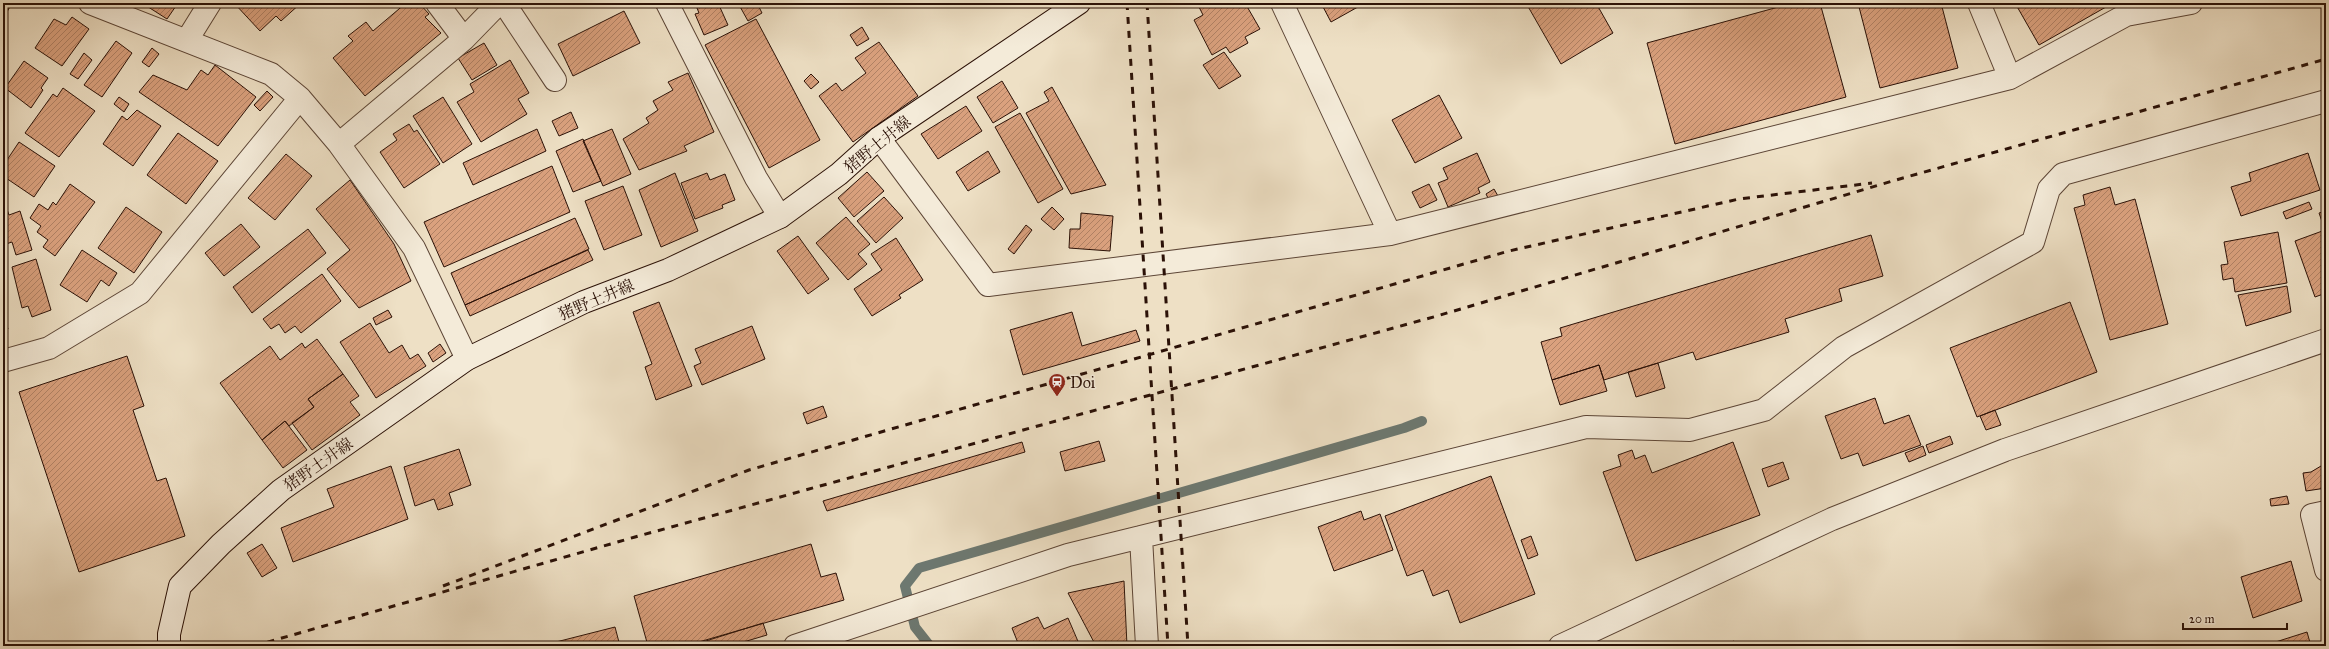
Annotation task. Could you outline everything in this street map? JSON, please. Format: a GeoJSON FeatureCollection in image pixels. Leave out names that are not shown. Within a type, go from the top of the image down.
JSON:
{"type":"FeatureCollection","features":[{"type":"Feature","properties":{"kind":"street"},"geometry":{"type":"LineString","coordinates":[[90,3],[271,74],[300,98],[339,144],[414,248],[467,359]]}},
{"type":"Feature","properties":{"kind":"street"},"geometry":{"type":"LineString","coordinates":[[187,40],[210,3]]}},
{"type":"Feature","properties":{"kind":"street"},"geometry":{"type":"LineString","coordinates":[[437,3],[464,40]]}},
{"type":"Feature","properties":{"kind":"street"},"geometry":{"type":"LineString","coordinates":[[339,144],[464,40],[499,3]]}},
{"type":"Feature","properties":{"kind":"street"},"geometry":{"type":"LineString","coordinates":[[504,3],[555,80]]}},
{"type":"Feature","properties":{"kind":"street"},"geometry":{"type":"LineString","coordinates":[[667,3],[756,178],[780,217]]}},
{"type":"Feature","properties":{"kind":"street","name":"猪野土井線"},"geometry":{"type":"LineString","coordinates":[[169,646],[169,634],[180,586],[220,544],[282,490],[467,359],[584,302],[668,270],[780,217],[839,174],[879,138],[1079,3]]}},
{"type":"Feature","properties":{"kind":"street"},"geometry":{"type":"LineString","coordinates":[[1282,3],[1390,234]]}},
{"type":"Feature","properties":{"kind":"street"},"geometry":{"type":"LineString","coordinates":[[1979,3],[2010,78]]}},
{"type":"Feature","properties":{"kind":"street"},"geometry":{"type":"LineString","coordinates":[[879,138],[988,285],[1390,234],[2010,78],[2126,15],[2191,3]]}},
{"type":"Feature","properties":{"kind":"street"},"geometry":{"type":"LineString","coordinates":[[3,361],[48,348],[140,293],[300,98]]}},
{"type":"Feature","properties":{"kind":"street"},"geometry":{"type":"LineString","coordinates":[[795,646],[1068,555],[1586,427],[1690,430],[1764,410],[1844,347],[2033,242],[2049,189],[2063,174],[2326,101]]}},
{"type":"Feature","properties":{"kind":"street"},"geometry":{"type":"LineString","coordinates":[[1560,646],[1839,516],[2005,450],[2326,340]]}},
{"type":"Feature","properties":{"kind":"street"},"geometry":{"type":"LineString","coordinates":[[2326,512],[2312,514],[2326,570]]}},
{"type":"Feature","properties":{"kind":"street"},"geometry":{"type":"LineString","coordinates":[[1141,537],[1147,646]]}},
{"type":"Feature","properties":{"kind":"building"},"geometry":{"type":"Polygon","coordinates":[[[3,3],[12,3],[3,19],[3,3]]]}},
{"type":"Feature","properties":{"kind":"building"},"geometry":{"type":"Polygon","coordinates":[[[142,3],[178,3],[167,19],[142,3]]]}},
{"type":"Feature","properties":{"kind":"building"},"geometry":{"type":"Polygon","coordinates":[[[234,3],[301,3],[281,21],[276,16],[260,31],[234,3]]]}},
{"type":"Feature","properties":{"kind":"building"},"geometry":{"type":"Polygon","coordinates":[[[384,3],[393,3],[387,7],[384,3]]]}},
{"type":"Feature","properties":{"kind":"building"},"geometry":{"type":"Polygon","coordinates":[[[406,3],[419,3],[429,14],[425,17],[441,33],[365,96],[333,58],[353,41],[348,36],[366,22],[373,31],[406,3]]]}},
{"type":"Feature","properties":{"kind":"building"},"geometry":{"type":"Polygon","coordinates":[[[463,3],[472,3],[466,7],[463,3]]]}},
{"type":"Feature","properties":{"kind":"building"},"geometry":{"type":"Polygon","coordinates":[[[695,3],[718,3],[728,25],[704,35],[695,14],[699,13],[695,3]]]}},
{"type":"Feature","properties":{"kind":"building"},"geometry":{"type":"Polygon","coordinates":[[[738,3],[757,3],[762,13],[748,21],[738,3]]]}},
{"type":"Feature","properties":{"kind":"building"},"geometry":{"type":"Polygon","coordinates":[[[1197,3],[1245,3],[1260,29],[1245,37],[1248,43],[1230,53],[1226,47],[1212,55],[1194,20],[1203,15],[1197,3]]]}},
{"type":"Feature","properties":{"kind":"building"},"geometry":{"type":"Polygon","coordinates":[[[1321,3],[1365,3],[1331,22],[1321,3]]]}},
{"type":"Feature","properties":{"kind":"building"},"geometry":{"type":"Polygon","coordinates":[[[1526,3],[1596,3],[1613,33],[1561,64],[1526,3]]]}},
{"type":"Feature","properties":{"kind":"building"},"geometry":{"type":"Polygon","coordinates":[[[1793,3],[1820,3],[1846,97],[1675,144],[1647,43],[1793,3]]]}},
{"type":"Feature","properties":{"kind":"building"},"geometry":{"type":"Polygon","coordinates":[[[1858,3],[1941,3],[1958,68],[1880,88],[1858,3]]]}},
{"type":"Feature","properties":{"kind":"building"},"geometry":{"type":"Polygon","coordinates":[[[2015,3],[2113,3],[2039,45],[2015,3]]]}},
{"type":"Feature","properties":{"kind":"building"},"geometry":{"type":"Polygon","coordinates":[[[624,11],[640,43],[573,76],[558,44],[624,11]]]}},
{"type":"Feature","properties":{"kind":"building"},"geometry":{"type":"Polygon","coordinates":[[[72,17],[89,29],[62,66],[35,48],[54,19],[66,25],[72,17]]]}},
{"type":"Feature","properties":{"kind":"building"},"geometry":{"type":"Polygon","coordinates":[[[756,19],[820,140],[769,168],[705,45],[756,19]]]}},
{"type":"Feature","properties":{"kind":"building"},"geometry":{"type":"Polygon","coordinates":[[[862,27],[869,39],[857,46],[850,35],[862,27]]]}},
{"type":"Feature","properties":{"kind":"building"},"geometry":{"type":"Polygon","coordinates":[[[116,41],[132,53],[102,97],[84,85],[116,41]]]}},
{"type":"Feature","properties":{"kind":"building"},"geometry":{"type":"Polygon","coordinates":[[[879,42],[918,96],[853,142],[819,96],[836,83],[842,91],[866,73],[855,58],[879,42]]]}},
{"type":"Feature","properties":{"kind":"building"},"geometry":{"type":"Polygon","coordinates":[[[484,43],[497,65],[472,80],[458,58],[484,43]]]}},
{"type":"Feature","properties":{"kind":"building"},"geometry":{"type":"Polygon","coordinates":[[[152,48],[159,54],[149,67],[142,62],[152,48]]]}},
{"type":"Feature","properties":{"kind":"building"},"geometry":{"type":"Polygon","coordinates":[[[1224,52],[1241,76],[1219,89],[1203,65],[1224,52]]]}},
{"type":"Feature","properties":{"kind":"building"},"geometry":{"type":"Polygon","coordinates":[[[84,53],[92,60],[78,79],[70,74],[84,53]]]}},
{"type":"Feature","properties":{"kind":"building"},"geometry":{"type":"Polygon","coordinates":[[[510,60],[529,93],[518,99],[527,114],[481,142],[457,102],[474,92],[470,84],[510,60]]]}},
{"type":"Feature","properties":{"kind":"building"},"geometry":{"type":"Polygon","coordinates":[[[24,61],[48,78],[41,88],[43,90],[31,108],[5,88],[24,61]]]}},
{"type":"Feature","properties":{"kind":"building"},"geometry":{"type":"Polygon","coordinates":[[[215,65],[256,97],[218,146],[139,92],[153,75],[187,90],[201,70],[208,75],[215,65]]]}},
{"type":"Feature","properties":{"kind":"building"},"geometry":{"type":"Polygon","coordinates":[[[688,73],[714,132],[684,146],[687,151],[639,170],[623,139],[649,123],[646,118],[658,110],[653,101],[673,90],[668,82],[688,73]]]}},
{"type":"Feature","properties":{"kind":"building"},"geometry":{"type":"Polygon","coordinates":[[[811,74],[819,82],[811,89],[804,81],[811,74]]]}},
{"type":"Feature","properties":{"kind":"building"},"geometry":{"type":"Polygon","coordinates":[[[1002,81],[1018,108],[993,123],[977,97],[1002,81]]]}},
{"type":"Feature","properties":{"kind":"building"},"geometry":{"type":"Polygon","coordinates":[[[1052,87],[1106,185],[1071,194],[1026,113],[1049,101],[1044,92],[1052,87]]]}},
{"type":"Feature","properties":{"kind":"building"},"geometry":{"type":"Polygon","coordinates":[[[63,88],[95,111],[59,157],[25,133],[53,94],[57,97],[63,88]]]}},
{"type":"Feature","properties":{"kind":"building"},"geometry":{"type":"Polygon","coordinates":[[[267,91],[273,97],[260,111],[254,105],[267,91]]]}},
{"type":"Feature","properties":{"kind":"building"},"geometry":{"type":"Polygon","coordinates":[[[1439,95],[1462,138],[1415,163],[1392,120],[1439,95]]]}},
{"type":"Feature","properties":{"kind":"building"},"geometry":{"type":"Polygon","coordinates":[[[119,97],[129,104],[124,112],[114,104],[119,97]]]}},
{"type":"Feature","properties":{"kind":"building"},"geometry":{"type":"Polygon","coordinates":[[[443,97],[472,144],[443,163],[413,116],[443,97]]]}},
{"type":"Feature","properties":{"kind":"building"},"geometry":{"type":"Polygon","coordinates":[[[966,106],[982,131],[938,159],[921,134],[966,106]]]}},
{"type":"Feature","properties":{"kind":"building"},"geometry":{"type":"Polygon","coordinates":[[[137,110],[161,126],[133,166],[103,144],[122,116],[127,120],[137,110]]]}},
{"type":"Feature","properties":{"kind":"building"},"geometry":{"type":"Polygon","coordinates":[[[571,112],[578,128],[559,136],[552,121],[571,112]]]}},
{"type":"Feature","properties":{"kind":"building"},"geometry":{"type":"Polygon","coordinates":[[[1020,113],[1063,189],[1038,203],[995,127],[1020,113]]]}},
{"type":"Feature","properties":{"kind":"building"},"geometry":{"type":"Polygon","coordinates":[[[409,124],[414,132],[417,130],[440,164],[404,188],[380,152],[397,140],[393,134],[409,124]]]}},
{"type":"Feature","properties":{"kind":"building"},"geometry":{"type":"Polygon","coordinates":[[[537,129],[546,151],[473,185],[463,163],[537,129]]]}},
{"type":"Feature","properties":{"kind":"building"},"geometry":{"type":"Polygon","coordinates":[[[612,129],[631,174],[603,186],[583,141],[612,129]]]}},
{"type":"Feature","properties":{"kind":"building"},"geometry":{"type":"Polygon","coordinates":[[[178,133],[218,161],[186,204],[147,175],[178,133]]]}},
{"type":"Feature","properties":{"kind":"building"},"geometry":{"type":"Polygon","coordinates":[[[583,139],[601,181],[573,192],[556,151],[583,139]]]}},
{"type":"Feature","properties":{"kind":"building"},"geometry":{"type":"Polygon","coordinates":[[[19,142],[55,166],[34,197],[3,176],[3,166],[19,142]]]}},
{"type":"Feature","properties":{"kind":"building"},"geometry":{"type":"Polygon","coordinates":[[[988,151],[1000,172],[968,191],[956,172],[988,151]]]}},
{"type":"Feature","properties":{"kind":"building"},"geometry":{"type":"Polygon","coordinates":[[[1477,153],[1490,182],[1478,188],[1480,193],[1448,207],[1438,183],[1448,179],[1443,168],[1477,153]]]}},
{"type":"Feature","properties":{"kind":"building"},"geometry":{"type":"Polygon","coordinates":[[[2308,153],[2320,190],[2241,216],[2231,187],[2251,181],[2249,173],[2308,153]]]}},
{"type":"Feature","properties":{"kind":"building"},"geometry":{"type":"Polygon","coordinates":[[[286,154],[312,176],[275,220],[248,198],[286,154]]]}},
{"type":"Feature","properties":{"kind":"building"},"geometry":{"type":"Polygon","coordinates":[[[552,166],[570,212],[444,267],[424,222],[552,166]]]}},
{"type":"Feature","properties":{"kind":"building"},"geometry":{"type":"Polygon","coordinates":[[[867,172],[884,191],[854,217],[838,198],[867,172]]]}},
{"type":"Feature","properties":{"kind":"building"},"geometry":{"type":"Polygon","coordinates":[[[675,173],[698,231],[661,247],[639,190],[675,173]]]}},
{"type":"Feature","properties":{"kind":"building"},"geometry":{"type":"Polygon","coordinates":[[[707,173],[710,180],[725,174],[735,200],[722,205],[723,208],[695,219],[681,183],[707,173]]]}},
{"type":"Feature","properties":{"kind":"building"},"geometry":{"type":"Polygon","coordinates":[[[350,180],[394,244],[411,281],[359,308],[327,269],[350,250],[316,209],[350,180]]]}},
{"type":"Feature","properties":{"kind":"building"},"geometry":{"type":"Polygon","coordinates":[[[70,184],[95,202],[55,256],[43,247],[48,240],[37,232],[41,226],[30,218],[39,204],[48,210],[53,202],[56,205],[70,184]]]}},
{"type":"Feature","properties":{"kind":"building"},"geometry":{"type":"Polygon","coordinates":[[[1429,184],[1437,200],[1420,208],[1412,192],[1429,184]]]}},
{"type":"Feature","properties":{"kind":"building"},"geometry":{"type":"Polygon","coordinates":[[[623,186],[642,235],[604,250],[585,201],[623,186]]]}},
{"type":"Feature","properties":{"kind":"building"},"geometry":{"type":"Polygon","coordinates":[[[2110,187],[2115,205],[2135,199],[2168,324],[2110,340],[2074,208],[2085,205],[2083,195],[2110,187]]]}},
{"type":"Feature","properties":{"kind":"building"},"geometry":{"type":"Polygon","coordinates":[[[1494,189],[1498,196],[1489,200],[1486,194],[1494,189]]]}},
{"type":"Feature","properties":{"kind":"building"},"geometry":{"type":"Polygon","coordinates":[[[884,197],[903,218],[876,243],[857,221],[884,197]]]}},
{"type":"Feature","properties":{"kind":"building"},"geometry":{"type":"Polygon","coordinates":[[[3,198],[9,215],[20,211],[32,250],[16,255],[12,242],[3,245],[3,198]]]}},
{"type":"Feature","properties":{"kind":"building"},"geometry":{"type":"Polygon","coordinates":[[[2309,202],[2312,209],[2286,219],[2283,212],[2309,202]]]}},
{"type":"Feature","properties":{"kind":"building"},"geometry":{"type":"Polygon","coordinates":[[[126,207],[162,232],[134,273],[98,248],[126,207]]]}},
{"type":"Feature","properties":{"kind":"building"},"geometry":{"type":"Polygon","coordinates":[[[1052,207],[1064,219],[1054,230],[1041,219],[1052,207]]]}},
{"type":"Feature","properties":{"kind":"building"},"geometry":{"type":"Polygon","coordinates":[[[2326,211],[2326,293],[2315,297],[2295,241],[2325,230],[2319,213],[2326,211]]]}},
{"type":"Feature","properties":{"kind":"building"},"geometry":{"type":"Polygon","coordinates":[[[1081,213],[1113,216],[1110,251],[1069,248],[1070,229],[1080,229],[1081,213]]]}},
{"type":"Feature","properties":{"kind":"building"},"geometry":{"type":"Polygon","coordinates":[[[846,217],[870,244],[858,254],[867,264],[848,280],[816,243],[846,217]]]}},
{"type":"Feature","properties":{"kind":"building"},"geometry":{"type":"Polygon","coordinates":[[[575,218],[589,249],[465,305],[451,273],[575,218]]]}},
{"type":"Feature","properties":{"kind":"building"},"geometry":{"type":"Polygon","coordinates":[[[241,224],[260,247],[224,276],[205,253],[241,224]]]}},
{"type":"Feature","properties":{"kind":"building"},"geometry":{"type":"Polygon","coordinates":[[[1026,225],[1032,230],[1014,254],[1008,249],[1026,225]]]}},
{"type":"Feature","properties":{"kind":"building"},"geometry":{"type":"Polygon","coordinates":[[[308,229],[326,253],[252,313],[233,287],[308,229]]]}},
{"type":"Feature","properties":{"kind":"building"},"geometry":{"type":"Polygon","coordinates":[[[2278,232],[2287,283],[2235,292],[2233,278],[2223,280],[2221,265],[2228,264],[2224,242],[2278,232]]]}},
{"type":"Feature","properties":{"kind":"building"},"geometry":{"type":"Polygon","coordinates":[[[1871,235],[1883,276],[1839,289],[1842,301],[1785,319],[1789,332],[1696,360],[1693,352],[1604,380],[1599,365],[1552,380],[1541,342],[1562,336],[1560,328],[1871,235]]]}},
{"type":"Feature","properties":{"kind":"building"},"geometry":{"type":"Polygon","coordinates":[[[798,236],[829,279],[808,294],[777,251],[798,236]]]}},
{"type":"Feature","properties":{"kind":"building"},"geometry":{"type":"Polygon","coordinates":[[[896,238],[923,280],[899,295],[901,298],[872,316],[854,289],[882,270],[871,254],[896,238]]]}},
{"type":"Feature","properties":{"kind":"building"},"geometry":{"type":"Polygon","coordinates":[[[82,250],[117,273],[109,286],[101,280],[87,302],[60,285],[82,250]]]}},
{"type":"Feature","properties":{"kind":"building"},"geometry":{"type":"Polygon","coordinates":[[[588,250],[593,260],[470,316],[465,305],[588,250]]]}},
{"type":"Feature","properties":{"kind":"building"},"geometry":{"type":"Polygon","coordinates":[[[36,259],[51,310],[32,317],[28,306],[22,308],[12,267],[36,259]]]}},
{"type":"Feature","properties":{"kind":"building"},"geometry":{"type":"Polygon","coordinates":[[[322,274],[341,301],[301,333],[295,326],[285,333],[279,324],[271,329],[263,319],[322,274]]]}},
{"type":"Feature","properties":{"kind":"building"},"geometry":{"type":"Polygon","coordinates":[[[2287,286],[2291,312],[2246,326],[2238,295],[2287,286]]]}},
{"type":"Feature","properties":{"kind":"building"},"geometry":{"type":"Polygon","coordinates":[[[659,302],[692,386],[656,400],[645,367],[652,364],[633,312],[659,302]]]}},
{"type":"Feature","properties":{"kind":"building"},"geometry":{"type":"Polygon","coordinates":[[[2070,302],[2097,372],[1977,417],[1950,348],[2070,302]]]}},
{"type":"Feature","properties":{"kind":"building"},"geometry":{"type":"Polygon","coordinates":[[[388,310],[392,317],[376,325],[373,318],[388,310]]]}},
{"type":"Feature","properties":{"kind":"building"},"geometry":{"type":"Polygon","coordinates":[[[1072,312],[1082,346],[1136,330],[1140,341],[1023,375],[1010,330],[1072,312]]]}},
{"type":"Feature","properties":{"kind":"building"},"geometry":{"type":"Polygon","coordinates":[[[3,313],[8,329],[3,330],[3,313]]]}},
{"type":"Feature","properties":{"kind":"building"},"geometry":{"type":"Polygon","coordinates":[[[370,323],[389,353],[402,345],[410,359],[418,354],[426,366],[376,398],[340,342],[370,323]]]}},
{"type":"Feature","properties":{"kind":"building"},"geometry":{"type":"Polygon","coordinates":[[[752,326],[765,359],[702,385],[694,366],[701,363],[695,349],[752,326]]]}},
{"type":"Feature","properties":{"kind":"building"},"geometry":{"type":"Polygon","coordinates":[[[317,339],[343,374],[308,399],[314,407],[289,426],[285,421],[262,440],[220,383],[270,346],[280,360],[302,343],[305,348],[317,339]]]}},
{"type":"Feature","properties":{"kind":"building"},"geometry":{"type":"Polygon","coordinates":[[[440,344],[446,353],[433,362],[428,353],[440,344]]]}},
{"type":"Feature","properties":{"kind":"building"},"geometry":{"type":"Polygon","coordinates":[[[127,356],[144,406],[133,410],[157,481],[166,478],[185,536],[79,572],[19,392],[127,356]]]}},
{"type":"Feature","properties":{"kind":"building"},"geometry":{"type":"Polygon","coordinates":[[[1658,363],[1665,388],[1636,397],[1628,372],[1658,363]]]}},
{"type":"Feature","properties":{"kind":"building"},"geometry":{"type":"Polygon","coordinates":[[[1599,365],[1607,391],[1560,405],[1552,380],[1599,365]]]}},
{"type":"Feature","properties":{"kind":"building"},"geometry":{"type":"Polygon","coordinates":[[[343,374],[359,396],[350,402],[360,415],[312,450],[292,423],[314,407],[308,399],[343,374]]]}},
{"type":"Feature","properties":{"kind":"building"},"geometry":{"type":"Polygon","coordinates":[[[1875,398],[1884,424],[1909,415],[1921,445],[1863,466],[1858,453],[1841,459],[1825,416],[1875,398]]]}},
{"type":"Feature","properties":{"kind":"building"},"geometry":{"type":"Polygon","coordinates":[[[823,406],[827,417],[807,424],[803,413],[823,406]]]}},
{"type":"Feature","properties":{"kind":"building"},"geometry":{"type":"Polygon","coordinates":[[[1995,410],[2001,425],[1986,430],[1980,416],[1995,410]]]}},
{"type":"Feature","properties":{"kind":"building"},"geometry":{"type":"Polygon","coordinates":[[[285,421],[307,450],[283,468],[262,440],[285,421]]]}},
{"type":"Feature","properties":{"kind":"building"},"geometry":{"type":"Polygon","coordinates":[[[1950,436],[1953,444],[1929,453],[1926,445],[1950,436]]]}},
{"type":"Feature","properties":{"kind":"building"},"geometry":{"type":"Polygon","coordinates":[[[1099,441],[1105,461],[1065,471],[1060,452],[1099,441]]]}},
{"type":"Feature","properties":{"kind":"building"},"geometry":{"type":"Polygon","coordinates":[[[1022,442],[1025,452],[827,511],[823,501],[1022,442]]]}},
{"type":"Feature","properties":{"kind":"building"},"geometry":{"type":"Polygon","coordinates":[[[1733,442],[1760,515],[1636,561],[1603,472],[1621,466],[1618,455],[1632,450],[1635,459],[1645,455],[1652,473],[1733,442]]]}},
{"type":"Feature","properties":{"kind":"building"},"geometry":{"type":"Polygon","coordinates":[[[1923,446],[1926,455],[1909,462],[1905,453],[1923,446]]]}},
{"type":"Feature","properties":{"kind":"building"},"geometry":{"type":"Polygon","coordinates":[[[459,449],[471,485],[449,493],[453,505],[438,510],[434,499],[415,506],[404,467],[459,449]]]}},
{"type":"Feature","properties":{"kind":"building"},"geometry":{"type":"Polygon","coordinates":[[[1783,462],[1789,479],[1768,487],[1762,469],[1783,462]]]}},
{"type":"Feature","properties":{"kind":"building"},"geometry":{"type":"Polygon","coordinates":[[[2326,463],[2326,488],[2306,491],[2303,473],[2311,472],[2326,463]]]}},
{"type":"Feature","properties":{"kind":"building"},"geometry":{"type":"Polygon","coordinates":[[[391,466],[408,519],[293,562],[281,528],[334,507],[327,489],[391,466]]]}},
{"type":"Feature","properties":{"kind":"building"},"geometry":{"type":"Polygon","coordinates":[[[1491,476],[1535,594],[1460,623],[1448,590],[1433,596],[1423,570],[1407,576],[1385,516],[1491,476]]]}},
{"type":"Feature","properties":{"kind":"building"},"geometry":{"type":"Polygon","coordinates":[[[2287,496],[2289,504],[2271,506],[2270,499],[2287,496]]]}},
{"type":"Feature","properties":{"kind":"building"},"geometry":{"type":"Polygon","coordinates":[[[1361,511],[1364,520],[1380,514],[1393,550],[1334,571],[1318,527],[1361,511]]]}},
{"type":"Feature","properties":{"kind":"building"},"geometry":{"type":"Polygon","coordinates":[[[1531,536],[1538,555],[1528,559],[1521,540],[1531,536]]]}},
{"type":"Feature","properties":{"kind":"building"},"geometry":{"type":"Polygon","coordinates":[[[262,544],[277,568],[262,577],[247,553],[262,544]]]}},
{"type":"Feature","properties":{"kind":"building"},"geometry":{"type":"Polygon","coordinates":[[[811,544],[821,577],[836,573],[844,600],[685,646],[648,646],[634,596],[811,544]]]}},
{"type":"Feature","properties":{"kind":"building"},"geometry":{"type":"Polygon","coordinates":[[[2291,561],[2302,601],[2253,618],[2241,577],[2291,561]]]}},
{"type":"Feature","properties":{"kind":"building"},"geometry":{"type":"Polygon","coordinates":[[[1124,581],[1127,646],[1096,646],[1068,593],[1124,581]]]}},
{"type":"Feature","properties":{"kind":"building"},"geometry":{"type":"Polygon","coordinates":[[[1038,617],[1044,629],[1068,618],[1080,646],[1012,646],[1018,643],[1012,628],[1038,617]]]}},
{"type":"Feature","properties":{"kind":"building"},"geometry":{"type":"Polygon","coordinates":[[[763,623],[767,635],[730,646],[690,646],[763,623]]]}},
{"type":"Feature","properties":{"kind":"building"},"geometry":{"type":"Polygon","coordinates":[[[615,627],[620,646],[557,646],[556,642],[615,627]]]}},
{"type":"Feature","properties":{"kind":"building"},"geometry":{"type":"Polygon","coordinates":[[[2307,632],[2311,646],[2263,646],[2307,632]]]}},
{"type":"Feature","properties":{"kind":"building"},"geometry":{"type":"Polygon","coordinates":[[[1734,641],[1735,646],[1722,646],[1734,641]]]}},
{"type":"Feature","properties":{"kind":"waterway"},"geometry":{"type":"LineString","coordinates":[[930,646],[915,627],[905,586],[919,568],[1404,428],[1422,421]]}},
{"type":"Feature","properties":{"kind":"railway"},"geometry":{"type":"LineString","coordinates":[[1127,3],[1168,646]]}},
{"type":"Feature","properties":{"kind":"railway"},"geometry":{"type":"LineString","coordinates":[[1147,3],[1188,646]]}},
{"type":"Feature","properties":{"kind":"railway"},"geometry":{"type":"LineString","coordinates":[[254,646],[635,537],[1437,316],[1896,180],[2326,59]]}},
{"type":"Feature","properties":{"kind":"railway"},"geometry":{"type":"LineString","coordinates":[[443,586],[749,470],[1509,251],[1739,199],[1872,183]]}},
{"type":"Feature","properties":{"kind":"place","name":"Doi"},"geometry":{"type":"Point","coordinates":[1057,397]}}]}
